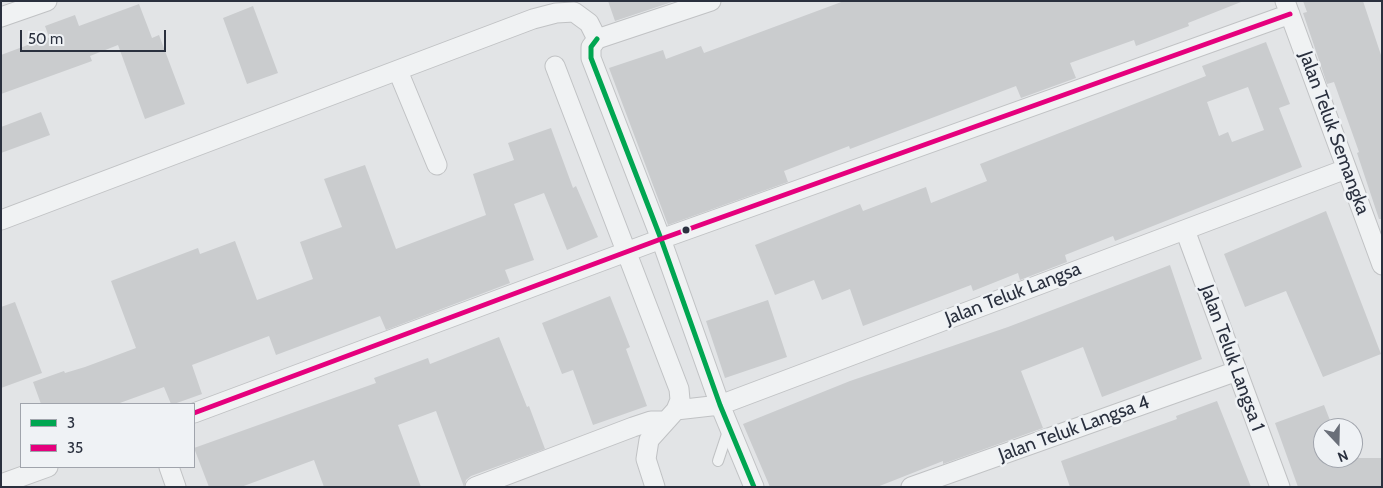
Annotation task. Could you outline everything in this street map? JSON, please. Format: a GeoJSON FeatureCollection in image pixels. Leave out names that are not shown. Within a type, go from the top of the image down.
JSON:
{"type":"FeatureCollection","features":[{"type":"Feature","properties":{"kind":"street"},"geometry":{"type":"LineString","coordinates":[[1,16],[21,5],[47,1]]}},
{"type":"Feature","properties":{"kind":"street"},"geometry":{"type":"LineString","coordinates":[[711,1],[598,39],[591,47],[591,58],[662,239],[720,405],[754,487]]}},
{"type":"Feature","properties":{"kind":"street"},"geometry":{"type":"LineString","coordinates":[[1,220],[533,19],[573,6],[589,23],[598,39]]}},
{"type":"Feature","properties":{"kind":"street"},"geometry":{"type":"LineString","coordinates":[[195,413],[1288,7]]}},
{"type":"Feature","properties":{"kind":"street","name":"Jalan Teluk Semangka"},"geometry":{"type":"LineString","coordinates":[[1288,7],[1346,168],[1378,244],[1382,265]]}},
{"type":"Feature","properties":{"kind":"street"},"geometry":{"type":"LineString","coordinates":[[555,66],[679,389],[680,400],[671,415],[649,440],[646,459],[655,487]]}},
{"type":"Feature","properties":{"kind":"street"},"geometry":{"type":"LineString","coordinates":[[398,71],[437,165]]}},
{"type":"Feature","properties":{"kind":"street","name":"Jalan Teluk Langsa"},"geometry":{"type":"LineString","coordinates":[[476,487],[633,427],[671,415],[720,405],[1346,168]]}},
{"type":"Feature","properties":{"kind":"street","name":"Jalan Teluk Langsa 1"},"geometry":{"type":"LineString","coordinates":[[1184,230],[1280,487]]}},
{"type":"Feature","properties":{"kind":"street","name":"Jalan Teluk Langsa 4"},"geometry":{"type":"LineString","coordinates":[[911,487],[1237,371]]}},
{"type":"Feature","properties":{"kind":"street"},"geometry":{"type":"LineString","coordinates":[[1,484],[45,468]]}},
{"type":"Feature","properties":{"kind":"street"},"geometry":{"type":"LineString","coordinates":[[169,468],[176,487]]}},
{"type":"Feature","properties":{"kind":"lane"},"geometry":{"type":"LineString","coordinates":[[718,461],[729,428]]}},
{"type":"Feature","properties":{"kind":"building"},"geometry":{"type":"Polygon","coordinates":[[[608,1],[671,1],[672,2],[615,21],[608,1]]]}},
{"type":"Feature","properties":{"kind":"building"},"geometry":{"type":"Polygon","coordinates":[[[844,1],[1241,2],[1188,23],[1189,26],[1136,46],[1134,40],[1070,63],[1076,78],[1021,98],[1016,86],[850,149],[849,146],[784,171],[788,182],[668,225],[609,68],[663,50],[666,59],[701,46],[704,53],[844,1]]]}},
{"type":"Feature","properties":{"kind":"building"},"geometry":{"type":"Polygon","coordinates":[[[1303,1],[1363,1],[1382,58],[1382,219],[1379,219],[1357,153],[1359,152],[1334,82],[1327,84],[1303,13],[1307,12],[1303,1]]]}},
{"type":"Feature","properties":{"kind":"building"},"geometry":{"type":"Polygon","coordinates":[[[139,4],[152,38],[159,35],[185,104],[145,119],[118,45],[90,56],[92,61],[1,94],[1,55],[49,37],[45,26],[75,15],[79,26],[139,4]]]}},
{"type":"Feature","properties":{"kind":"building"},"geometry":{"type":"Polygon","coordinates":[[[253,6],[278,73],[247,84],[223,18],[253,6]]]}},
{"type":"Feature","properties":{"kind":"building"},"geometry":{"type":"Polygon","coordinates":[[[1266,42],[1290,104],[1279,108],[1302,167],[1115,241],[1113,236],[1065,255],[1067,262],[1020,280],[1018,273],[973,291],[971,285],[863,326],[850,289],[822,300],[814,280],[775,295],[755,245],[860,204],[863,211],[926,187],[931,203],[987,181],[980,164],[1206,76],[1202,66],[1266,42]],[[1248,87],[1207,102],[1219,136],[1228,132],[1232,142],[1264,130],[1248,87]]]}},
{"type":"Feature","properties":{"kind":"building"},"geometry":{"type":"Polygon","coordinates":[[[41,112],[50,135],[1,153],[1,127],[41,112]]]}},
{"type":"Feature","properties":{"kind":"building"},"geometry":{"type":"Polygon","coordinates":[[[551,128],[573,188],[576,186],[598,237],[567,250],[544,193],[514,204],[534,260],[505,270],[510,283],[386,330],[380,316],[276,355],[269,336],[192,365],[202,394],[177,403],[171,403],[164,387],[120,403],[41,403],[33,382],[64,371],[65,373],[85,367],[136,348],[111,281],[198,248],[200,254],[235,241],[257,300],[313,279],[300,242],[342,227],[324,179],[365,165],[396,249],[486,215],[473,174],[514,160],[508,143],[551,128]]]}},
{"type":"Feature","properties":{"kind":"building"},"geometry":{"type":"Polygon","coordinates":[[[1326,211],[1381,354],[1323,377],[1286,291],[1245,307],[1224,254],[1326,211]]]}},
{"type":"Feature","properties":{"kind":"building"},"geometry":{"type":"Polygon","coordinates":[[[1170,265],[1202,359],[1102,397],[1083,347],[1021,371],[1043,428],[943,464],[943,461],[877,487],[770,487],[743,424],[850,381],[1008,327],[1170,265]]]}},
{"type":"Feature","properties":{"kind":"building"},"geometry":{"type":"Polygon","coordinates":[[[610,296],[630,347],[626,349],[647,406],[593,425],[573,370],[562,374],[542,323],[610,296]]]}},
{"type":"Feature","properties":{"kind":"building"},"geometry":{"type":"Polygon","coordinates":[[[768,300],[787,357],[725,378],[706,321],[768,300]]]}},
{"type":"Feature","properties":{"kind":"building"},"geometry":{"type":"Polygon","coordinates":[[[15,302],[42,373],[1,388],[1,307],[15,302]]]}},
{"type":"Feature","properties":{"kind":"building"},"geometry":{"type":"Polygon","coordinates":[[[499,337],[527,407],[529,406],[545,449],[471,476],[466,480],[464,487],[436,411],[398,425],[421,487],[324,487],[314,460],[241,487],[209,487],[195,448],[376,383],[374,378],[428,358],[430,364],[499,337]]]}},
{"type":"Feature","properties":{"kind":"building"},"geometry":{"type":"Polygon","coordinates":[[[1217,401],[1251,487],[1070,487],[1061,461],[1177,419],[1176,416],[1217,401]]]}},
{"type":"Feature","properties":{"kind":"building"},"geometry":{"type":"Polygon","coordinates":[[[1324,405],[1329,418],[1313,418],[1313,468],[1363,468],[1363,458],[1382,458],[1382,487],[1298,487],[1275,423],[1324,405]]]}},
{"type":"Feature","properties":{"kind":"transit line","name":"35"},"geometry":{"type":"LineString","coordinates":[[195,413],[661,239],[1290,14]]}},
{"type":"Feature","properties":{"kind":"transit line","name":"3"},"geometry":{"type":"LineString","coordinates":[[597,39],[591,47],[591,58],[661,239],[720,405],[754,487]]}}]}
